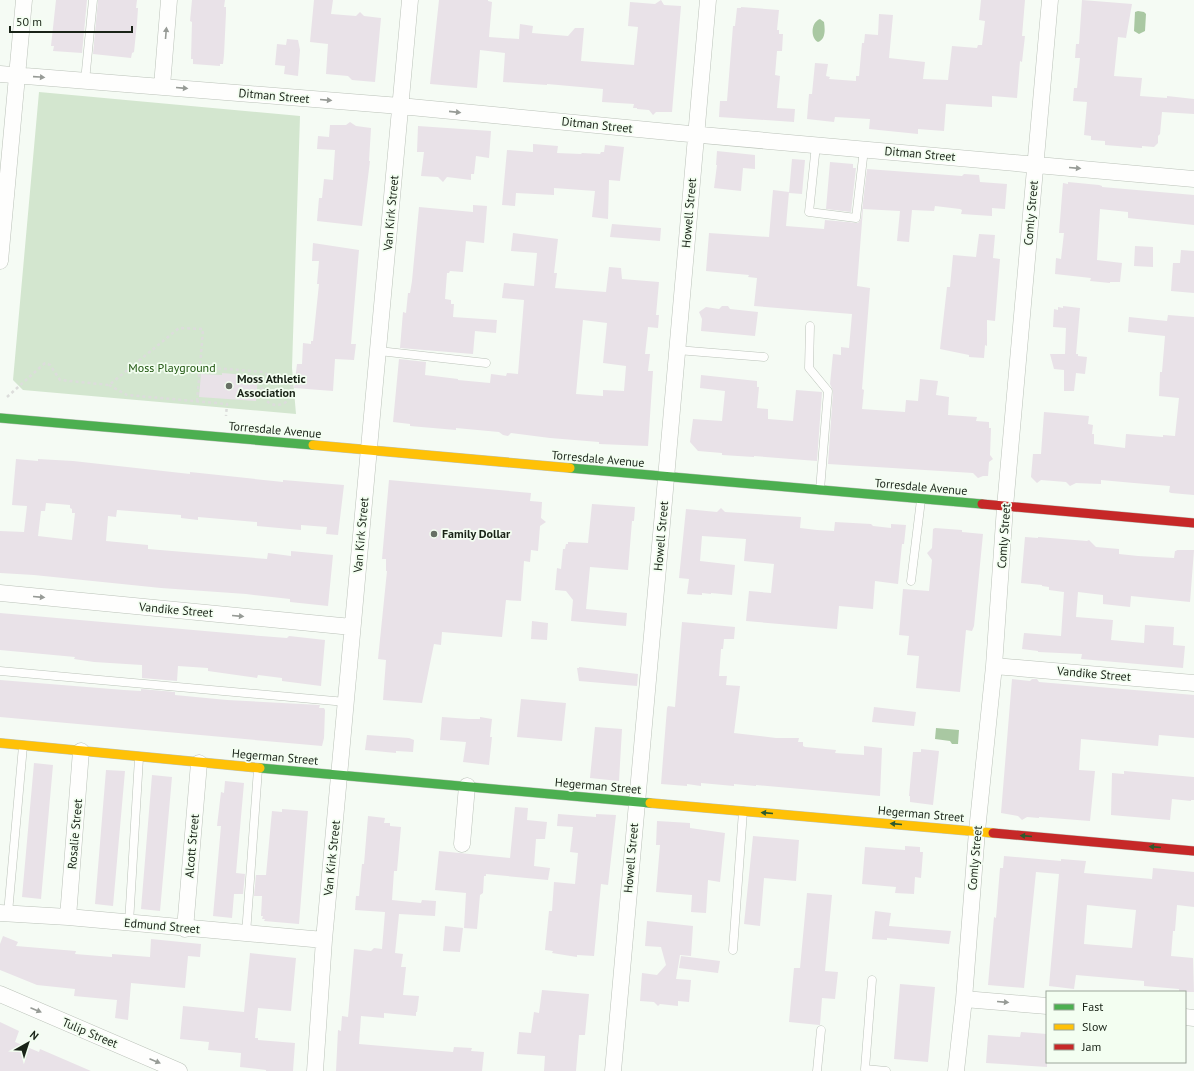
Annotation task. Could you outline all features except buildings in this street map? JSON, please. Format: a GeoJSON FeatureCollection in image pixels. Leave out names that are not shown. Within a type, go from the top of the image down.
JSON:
{"type":"FeatureCollection","features":[{"type":"Feature","properties":{"kind":"street"},"geometry":{"type":"LineString","coordinates":[[0,261],[24,0]]}},
{"type":"Feature","properties":{"kind":"street"},"geometry":{"type":"LineString","coordinates":[[162,86],[169,0]]}},
{"type":"Feature","properties":{"kind":"street","name":"Van Kirk Street"},"geometry":{"type":"LineString","coordinates":[[315,1071],[324,940],[410,0]]}},
{"type":"Feature","properties":{"kind":"street","name":"Howell Street"},"geometry":{"type":"LineString","coordinates":[[613,1071],[708,0]]}},
{"type":"Feature","properties":{"kind":"street","name":"Comly Street"},"geometry":{"type":"LineString","coordinates":[[956,1071],[964,999],[976,831],[994,666],[1006,507],[1050,0]]}},
{"type":"Feature","properties":{"kind":"street","name":"Ditman Street"},"geometry":{"type":"LineString","coordinates":[[0,74],[400,106],[695,135],[1194,179]]}},
{"type":"Feature","properties":{"kind":"street","name":"Torresdale Avenue"},"geometry":{"type":"LineString","coordinates":[[0,418],[1194,523]]}},
{"type":"Feature","properties":{"kind":"street","name":"Vandike Street"},"geometry":{"type":"LineString","coordinates":[[0,594],[352,627]]}},
{"type":"Feature","properties":{"kind":"street","name":"Vandike Street"},"geometry":{"type":"LineString","coordinates":[[994,666],[1194,683]]}},
{"type":"Feature","properties":{"kind":"street","name":"Hegerman Street"},"geometry":{"type":"LineString","coordinates":[[0,743],[199,763],[1194,851]]}},
{"type":"Feature","properties":{"kind":"street","name":"Rosalie Street"},"geometry":{"type":"LineString","coordinates":[[68,917],[81,751]]}},
{"type":"Feature","properties":{"kind":"street","name":"Alcott Street"},"geometry":{"type":"LineString","coordinates":[[185,929],[199,763]]}},
{"type":"Feature","properties":{"kind":"street"},"geometry":{"type":"LineString","coordinates":[[462,844],[467,786]]}},
{"type":"Feature","properties":{"kind":"street","name":"Edmund Street"},"geometry":{"type":"LineString","coordinates":[[4,913],[68,917],[185,929],[324,940]]}},
{"type":"Feature","properties":{"kind":"street","name":"Tulip Street"},"geometry":{"type":"LineString","coordinates":[[0,994],[179,1071]]}},
{"type":"Feature","properties":{"kind":"street"},"geometry":{"type":"LineString","coordinates":[[964,999],[1046,1006]]}},
{"type":"Feature","properties":{"kind":"lane"},"geometry":{"type":"LineString","coordinates":[[85,80],[93,0]]}},
{"type":"Feature","properties":{"kind":"lane"},"geometry":{"type":"LineString","coordinates":[[816,145],[809,212],[856,218],[864,149]]}},
{"type":"Feature","properties":{"kind":"lane"},"geometry":{"type":"LineString","coordinates":[[810,326],[809,368],[828,391],[820,490]]}},
{"type":"Feature","properties":{"kind":"lane"},"geometry":{"type":"LineString","coordinates":[[677,350],[764,357]]}},
{"type":"Feature","properties":{"kind":"lane"},"geometry":{"type":"LineString","coordinates":[[379,351],[486,363]]}},
{"type":"Feature","properties":{"kind":"lane"},"geometry":{"type":"LineString","coordinates":[[911,581],[921,499]]}},
{"type":"Feature","properties":{"kind":"lane"},"geometry":{"type":"LineString","coordinates":[[0,671],[346,702]]}},
{"type":"Feature","properties":{"kind":"lane"},"geometry":{"type":"LineString","coordinates":[[4,913],[23,746]]}},
{"type":"Feature","properties":{"kind":"lane"},"geometry":{"type":"LineString","coordinates":[[129,923],[139,757]]}},
{"type":"Feature","properties":{"kind":"lane"},"geometry":{"type":"LineString","coordinates":[[246,934],[258,768]]}},
{"type":"Feature","properties":{"kind":"lane"},"geometry":{"type":"LineString","coordinates":[[733,950],[743,810]]}},
{"type":"Feature","properties":{"kind":"lane"},"geometry":{"type":"LineString","coordinates":[[872,980],[865,1069],[886,1071]]}},
{"type":"Feature","properties":{"kind":"lane"},"geometry":{"type":"LineString","coordinates":[[817,1071],[821,1030]]}},
{"type":"Feature","properties":{"kind":"path"},"geometry":{"type":"LineString","coordinates":[[109,385],[179,328],[203,330],[197,401]]}},
{"type":"Feature","properties":{"kind":"path"},"geometry":{"type":"LineString","coordinates":[[7,396],[44,363],[50,365],[60,380],[109,385],[128,395],[227,404],[226,416]]}},
{"type":"Feature","properties":{"kind":"path"},"geometry":{"type":"LineString","coordinates":[[200,366],[264,372],[269,377]]}},
{"type":"Feature","properties":{"kind":"path"},"geometry":{"type":"LineString","coordinates":[[279,375],[284,376],[291,383],[292,393],[283,404],[274,404],[266,399],[263,390],[266,380],[269,377],[279,375]]}},
{"type":"Feature","properties":{"kind":"green space","name":"Moss Playground"},"geometry":{"type":"Polygon","coordinates":[[[39,92],[300,116],[292,368],[296,414],[23,390],[13,380],[39,92]]]}},
{"type":"Feature","properties":{"kind":"shaded area"},"geometry":{"type":"Polygon","coordinates":[[[1138,11],[1146,14],[1145,31],[1139,34],[1134,31],[1135,12],[1138,11]]]}},
{"type":"Feature","properties":{"kind":"shaded area"},"geometry":{"type":"Polygon","coordinates":[[[820,19],[824,22],[825,31],[821,41],[818,42],[815,40],[813,34],[813,27],[820,19]]]}},
{"type":"Feature","properties":{"kind":"shaded area"},"geometry":{"type":"Polygon","coordinates":[[[936,728],[959,730],[958,744],[952,744],[950,741],[935,739],[936,728]]]}},
{"type":"Feature","properties":{"kind":"traffic: fast"},"geometry":{"type":"LineString","coordinates":[[0,418],[313,445]]}},
{"type":"Feature","properties":{"kind":"traffic: fast"},"geometry":{"type":"LineString","coordinates":[[570,468],[982,504]]}},
{"type":"Feature","properties":{"kind":"traffic: fast"},"geometry":{"type":"LineString","coordinates":[[260,768],[650,803]]}},
{"type":"Feature","properties":{"kind":"traffic: slow"},"geometry":{"type":"LineString","coordinates":[[313,445],[570,468]]}},
{"type":"Feature","properties":{"kind":"traffic: slow"},"geometry":{"type":"LineString","coordinates":[[0,743],[260,768]]}},
{"type":"Feature","properties":{"kind":"traffic: slow"},"geometry":{"type":"LineString","coordinates":[[650,803],[993,833]]}},
{"type":"Feature","properties":{"kind":"traffic: jam"},"geometry":{"type":"LineString","coordinates":[[982,504],[1194,523]]}},
{"type":"Feature","properties":{"kind":"traffic: jam"},"geometry":{"type":"LineString","coordinates":[[993,833],[1194,851]]}},
{"type":"Feature","properties":{"kind":"place","name":"Moss Athletic Association"},"geometry":{"type":"Point","coordinates":[229,386]}},
{"type":"Feature","properties":{"kind":"place","name":"Family Dollar"},"geometry":{"type":"Point","coordinates":[434,534]}}]}
